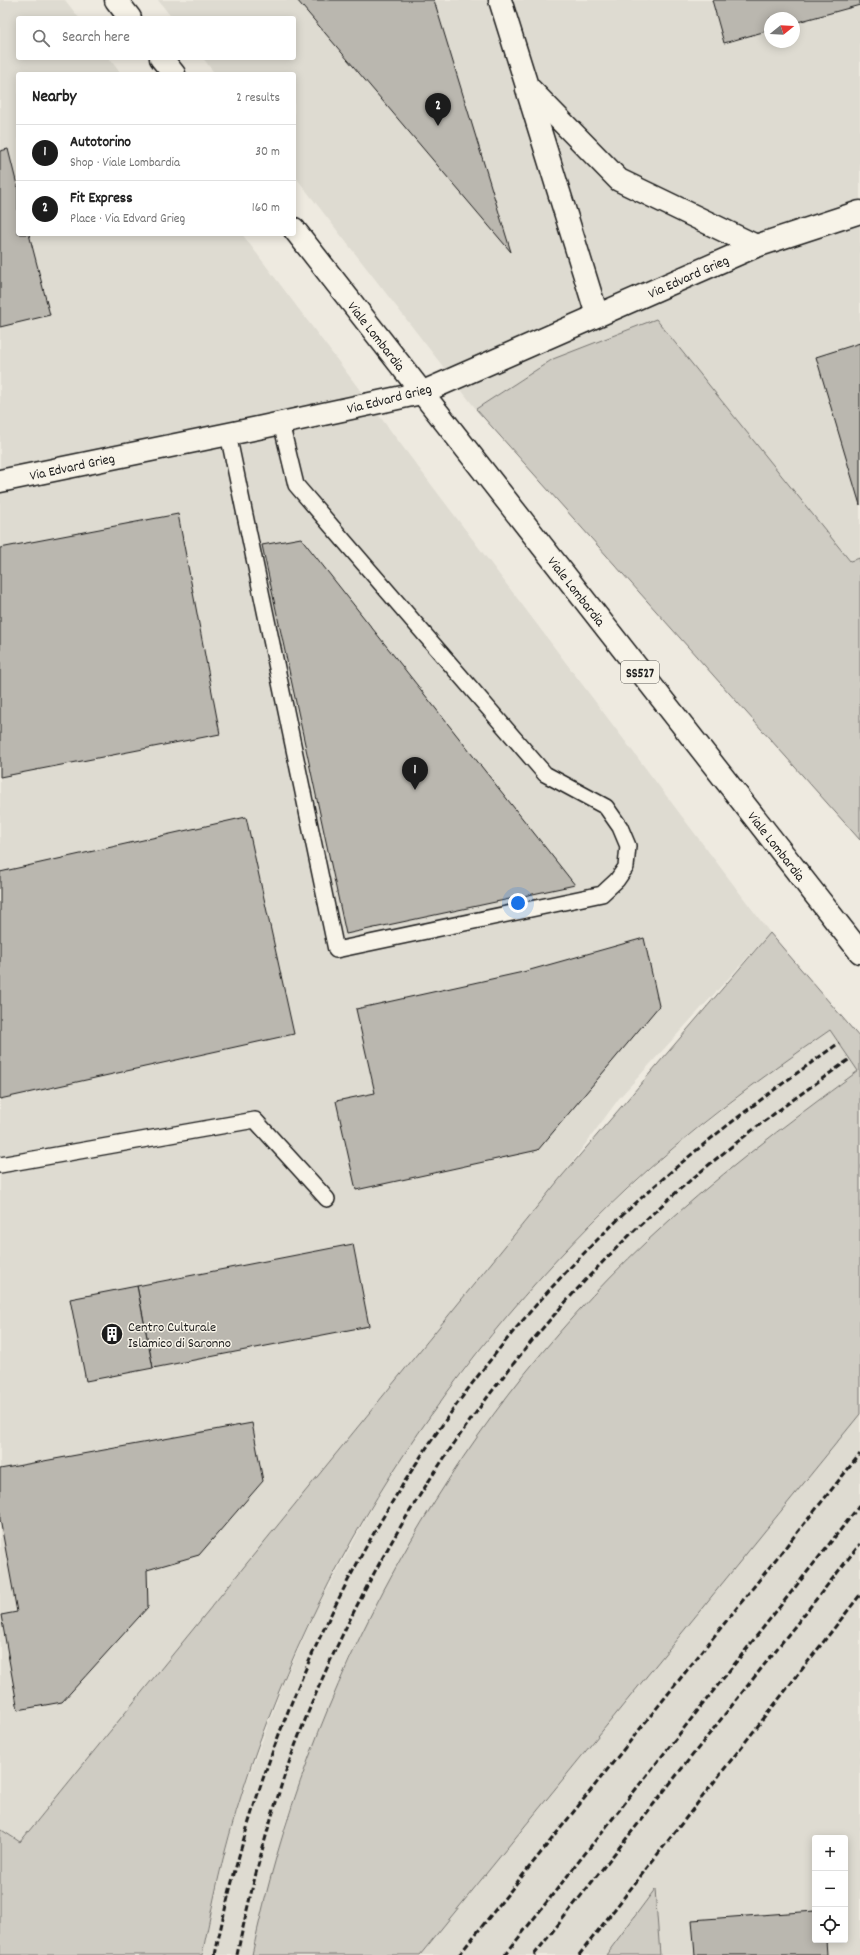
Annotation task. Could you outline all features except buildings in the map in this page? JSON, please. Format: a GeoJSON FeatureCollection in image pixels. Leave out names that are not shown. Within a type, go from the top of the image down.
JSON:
{"type":"FeatureCollection","features":[{"type":"Feature","properties":{"kind":"street"},"geometry":{"type":"LineString","coordinates":[[116,0],[128,16]]}},
{"type":"Feature","properties":{"kind":"street","name":"Via Edvard Grieg"},"geometry":{"type":"LineString","coordinates":[[500,0],[526,86],[619,180],[756,246]]}},
{"type":"Feature","properties":{"kind":"street"},"geometry":{"type":"LineString","coordinates":[[163,60],[172,72]]}},
{"type":"Feature","properties":{"kind":"street"},"geometry":{"type":"LineString","coordinates":[[526,86],[597,316]]}},
{"type":"Feature","properties":{"kind":"street","name":"Via Edvard Grieg"},"geometry":{"type":"LineString","coordinates":[[0,481],[421,393],[756,246],[860,212]]}},
{"type":"Feature","properties":{"kind":"street","name":"Viale Lombardia"},"geometry":{"type":"LineString","coordinates":[[296,232],[860,952]]}},
{"type":"Feature","properties":{"kind":"lane"},"geometry":{"type":"LineString","coordinates":[[228,434],[336,950],[602,894],[617,880],[626,867],[628,846],[620,827],[606,807],[545,774],[296,485],[281,423]]}},
{"type":"Feature","properties":{"kind":"lane"},"geometry":{"type":"LineString","coordinates":[[0,1166],[255,1120],[327,1199]]}},
{"type":"Feature","properties":{"kind":"shaded area"},"geometry":{"type":"Polygon","coordinates":[[[0,0],[65,0],[77,16],[16,16],[16,60],[110,60],[120,72],[16,72],[16,236],[244,236],[770,933],[620,1097],[562,1176],[20,1842],[0,1829],[0,0]]]}},
{"type":"Feature","properties":{"kind":"shaded area"},"geometry":{"type":"Polygon","coordinates":[[[158,0],[860,0],[860,558],[850,561],[553,359],[476,409],[296,178],[296,72],[214,72],[204,60],[296,60],[296,16],[170,16],[158,0]]]}},
{"type":"Feature","properties":{"kind":"shaded area"},"geometry":{"type":"Polygon","coordinates":[[[656,319],[850,561],[860,558],[860,840],[476,409],[553,359],[656,319]]]}},
{"type":"Feature","properties":{"kind":"shaded area"},"geometry":{"type":"Polygon","coordinates":[[[770,933],[860,1038],[860,1414],[420,1955],[252,1955],[277,1855],[309,1757],[349,1661],[396,1568],[449,1479],[509,1394],[575,1315],[647,1241],[724,1174],[858,1071],[830,1030],[725,1106],[674,1147],[626,1190],[557,1260],[492,1335],[432,1414],[378,1496],[329,1583],[287,1672],[251,1764],[223,1859],[202,1955],[0,1955],[0,1829],[20,1842],[562,1176],[770,933]]]}},
{"type":"Feature","properties":{"kind":"shaded area"},"geometry":{"type":"Polygon","coordinates":[[[830,1030],[858,1071],[780,1129],[645,1243],[567,1324],[532,1365],[462,1462],[424,1519],[399,1562],[347,1663],[320,1728],[286,1821],[252,1955],[202,1955],[223,1860],[240,1800],[283,1684],[315,1612],[376,1500],[404,1453],[440,1402],[516,1304],[567,1248],[627,1190],[675,1147],[776,1067],[830,1030]]]}},
{"type":"Feature","properties":{"kind":"shaded area"},"geometry":{"type":"Polygon","coordinates":[[[860,1414],[860,1955],[660,1955],[655,1890],[606,1955],[420,1955],[860,1414]]]}},
{"type":"Feature","properties":{"kind":"shaded area"},"geometry":{"type":"Polygon","coordinates":[[[655,1889],[660,1955],[606,1955],[655,1889]]]}},
{"type":"Feature","properties":{"kind":"railway"},"geometry":{"type":"LineString","coordinates":[[215,1955],[240,1851],[274,1748],[315,1649],[363,1552],[418,1460],[481,1372],[550,1290],[625,1213],[676,1167],[729,1124],[839,1043]]}},
{"type":"Feature","properties":{"kind":"railway"},"geometry":{"type":"LineString","coordinates":[[237,1955],[265,1839],[286,1771],[312,1702],[343,1634],[377,1568],[414,1504],[455,1442],[499,1382],[546,1324],[596,1269],[625,1240],[686,1184],[750,1132],[850,1059]]}},
{"type":"Feature","properties":{"kind":"railway"},"geometry":{"type":"LineString","coordinates":[[459,1955],[860,1454]]}},
{"type":"Feature","properties":{"kind":"railway"},"geometry":{"type":"LineString","coordinates":[[505,1955],[860,1505]]}},
{"type":"Feature","properties":{"kind":"railway"},"geometry":{"type":"LineString","coordinates":[[534,1955],[860,1544]]}},
{"type":"Feature","properties":{"kind":"railway"},"geometry":{"type":"LineString","coordinates":[[579,1955],[860,1595]]}},
{"type":"Feature","properties":{"kind":"place","name":"Fit Express"},"geometry":{"type":"Point","coordinates":[438,126]}},
{"type":"Feature","properties":{"kind":"place","name":"Autotorino"},"geometry":{"type":"Point","coordinates":[415,790]}},
{"type":"Feature","properties":{"kind":"place","name":"Centro Culturale Islamico di Saronno"},"geometry":{"type":"Point","coordinates":[112,1334]}}]}
